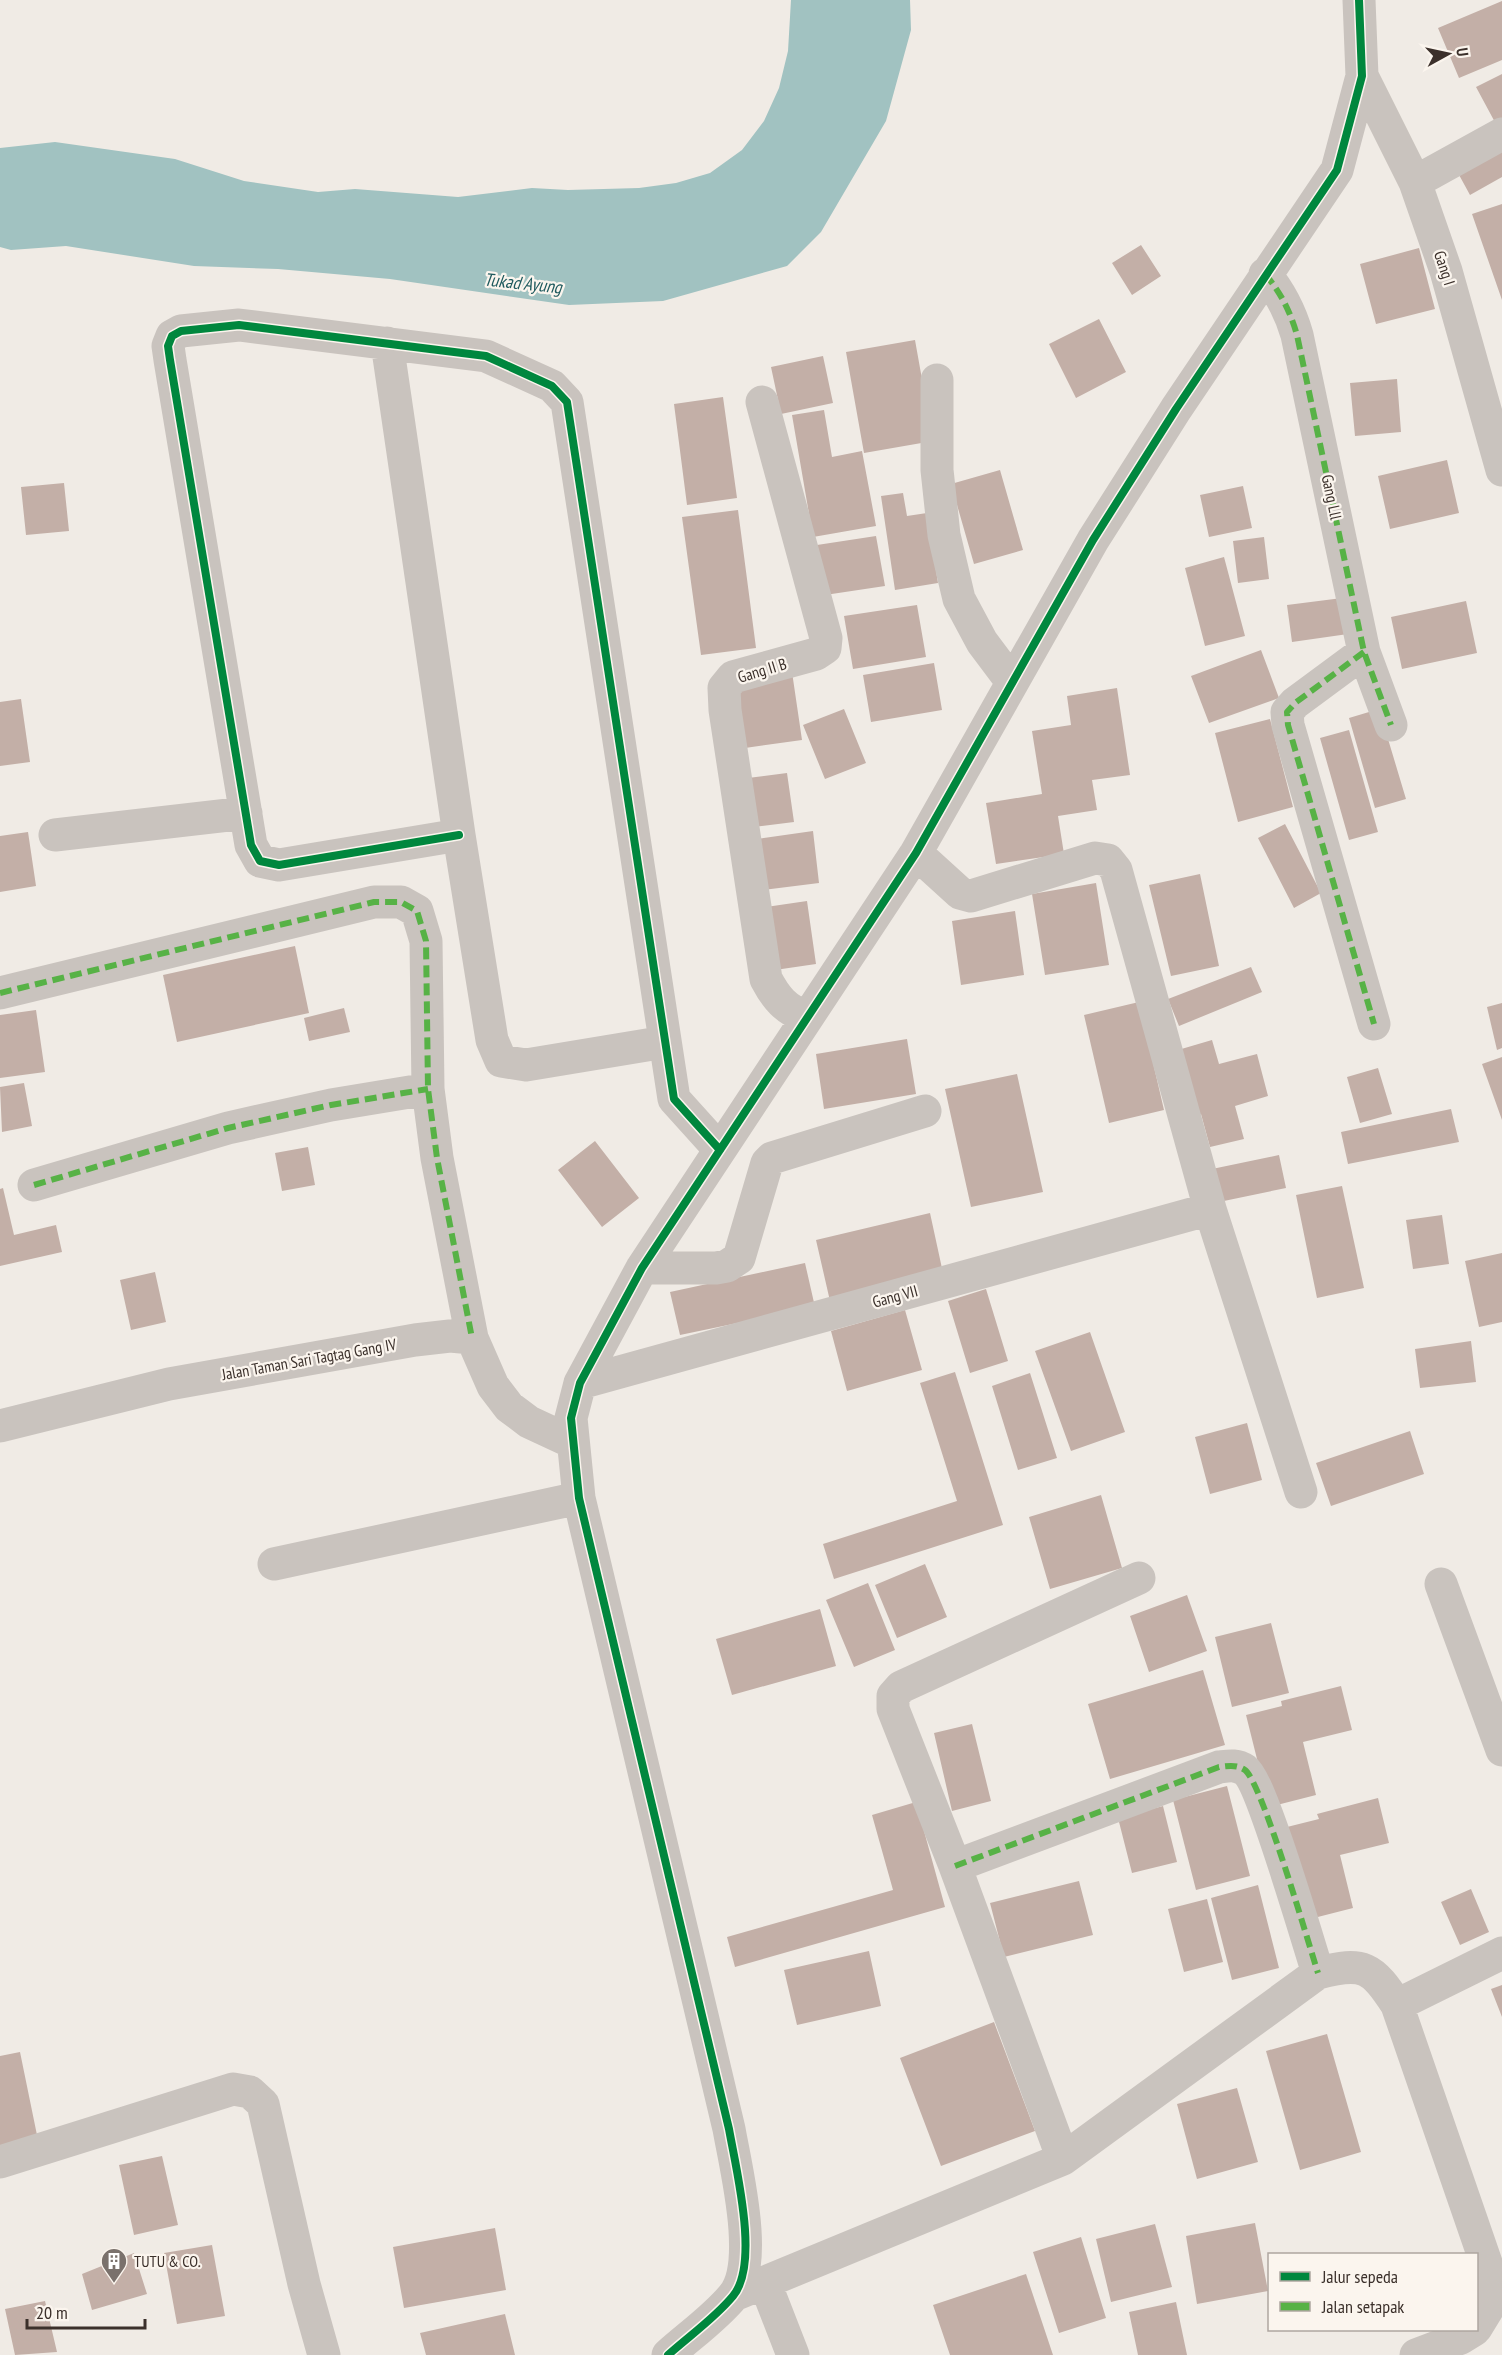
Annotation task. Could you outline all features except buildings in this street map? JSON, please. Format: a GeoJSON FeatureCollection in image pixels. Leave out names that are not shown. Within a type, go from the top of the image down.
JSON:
{"type":"FeatureCollection","features":[{"type":"Feature","properties":{"kind":"street"},"geometry":{"type":"LineString","coordinates":[[734,2295],[744,2271],[745,2223],[729,2129],[579,1498],[571,1418],[580,1383],[642,1268],[915,853],[1093,540],[1265,274],[1337,170],[1362,76],[1359,0]]}},
{"type":"Feature","properties":{"kind":"street","name":"Gang I"},"geometry":{"type":"LineString","coordinates":[[1362,76],[1415,182],[1446,270],[1502,470]]}},
{"type":"Feature","properties":{"kind":"street"},"geometry":{"type":"LineString","coordinates":[[1415,182],[1502,134]]}},
{"type":"Feature","properties":{"kind":"street","name":"Gang Lll"},"geometry":{"type":"LineString","coordinates":[[1265,274],[1279,291],[1289,310],[1297,335],[1364,652],[1391,725]]}},
{"type":"Feature","properties":{"kind":"street"},"geometry":{"type":"LineString","coordinates":[[459,835],[279,865],[260,861],[251,846],[168,346],[172,336],[182,331],[239,325],[486,356],[552,386],[567,402],[674,1098],[720,1150]]}},
{"type":"Feature","properties":{"kind":"street"},"geometry":{"type":"LineString","coordinates":[[387,343],[459,835],[492,1040],[501,1061],[526,1065],[665,1042]]}},
{"type":"Feature","properties":{"kind":"street"},"geometry":{"type":"LineString","coordinates":[[937,380],[937,470],[944,535],[959,599],[982,642],[1012,682]]}},
{"type":"Feature","properties":{"kind":"street","name":"Gang II B"},"geometry":{"type":"LineString","coordinates":[[762,402],[826,638],[825,648],[816,654],[734,677],[724,688],[725,710],[766,979],[778,1001],[792,1012],[806,1017]]}},
{"type":"Feature","properties":{"kind":"street"},"geometry":{"type":"LineString","coordinates":[[1364,652],[1295,703],[1287,712],[1374,1024]]}},
{"type":"Feature","properties":{"kind":"street"},"geometry":{"type":"LineString","coordinates":[[55,835],[246,813]]}},
{"type":"Feature","properties":{"kind":"street"},"geometry":{"type":"LineString","coordinates":[[915,853],[960,892],[971,896],[1095,858],[1108,860],[1116,870],[1210,1209],[1301,1492]]}},
{"type":"Feature","properties":{"kind":"street"},"geometry":{"type":"LineString","coordinates":[[0,993],[374,902],[401,902],[417,911],[426,941],[428,1089],[437,1158],[472,1338],[493,1386],[509,1407],[529,1422],[572,1442]]}},
{"type":"Feature","properties":{"kind":"street"},"geometry":{"type":"LineString","coordinates":[[34,1185],[228,1128],[331,1105],[428,1089]]}},
{"type":"Feature","properties":{"kind":"street"},"geometry":{"type":"LineString","coordinates":[[642,1268],[706,1269],[727,1266],[739,1258],[767,1163],[772,1158],[924,1111]]}},
{"type":"Feature","properties":{"kind":"street","name":"Gang VII"},"geometry":{"type":"LineString","coordinates":[[580,1383],[1210,1209]]}},
{"type":"Feature","properties":{"kind":"street","name":"Jalan Taman Sari Tagtag Gang IV"},"geometry":{"type":"LineString","coordinates":[[0,1426],[181,1382],[415,1340],[450,1336],[472,1338]]}},
{"type":"Feature","properties":{"kind":"street"},"geometry":{"type":"LineString","coordinates":[[274,1564],[579,1498]]}},
{"type":"Feature","properties":{"kind":"street"},"geometry":{"type":"LineString","coordinates":[[1063,2159],[955,1866],[893,1709],[892,1696],[901,1687],[1139,1578]]}},
{"type":"Feature","properties":{"kind":"street"},"geometry":{"type":"LineString","coordinates":[[1440,1584],[1502,1750]]}},
{"type":"Feature","properties":{"kind":"street"},"geometry":{"type":"LineString","coordinates":[[955,1866],[1218,1767],[1234,1765],[1246,1771],[1265,1811],[1318,1973]]}},
{"type":"Feature","properties":{"kind":"street"},"geometry":{"type":"LineString","coordinates":[[1397,2005],[1502,1953]]}},
{"type":"Feature","properties":{"kind":"street"},"geometry":{"type":"LineString","coordinates":[[668,2355],[734,2295],[1063,2159],[1318,1973],[1343,1966],[1364,1969],[1379,1978],[1397,2005],[1492,2280],[1490,2305],[1478,2324]]}},
{"type":"Feature","properties":{"kind":"street"},"geometry":{"type":"LineString","coordinates":[[0,2162],[233,2089],[250,2092],[263,2104],[304,2284],[324,2355]]}},
{"type":"Feature","properties":{"kind":"street"},"geometry":{"type":"LineString","coordinates":[[765,2283],[793,2355]]}},
{"type":"Feature","properties":{"kind":"street"},"geometry":{"type":"LineString","coordinates":[[1416,2355],[1461,2338],[1472,2331]]}},
{"type":"Feature","properties":{"kind":"water","name":"Tukad Ayung"},"geometry":{"type":"Polygon","coordinates":[[[791,0],[910,0],[911,30],[886,121],[821,232],[787,266],[663,301],[569,305],[390,279],[278,269],[194,266],[66,246],[11,250],[0,247],[0,148],[55,142],[175,159],[244,181],[318,192],[355,189],[458,197],[532,188],[568,190],[639,188],[676,183],[710,173],[742,150],[764,121],[779,88],[788,51],[791,0]]]}},
{"type":"Feature","properties":{"kind":"marked path"},"geometry":{"type":"LineString","coordinates":[[1265,274],[1284,303],[1297,335],[1364,652],[1391,725]]}},
{"type":"Feature","properties":{"kind":"marked path"},"geometry":{"type":"LineString","coordinates":[[1364,652],[1295,703],[1287,712],[1288,725],[1374,1024]]}},
{"type":"Feature","properties":{"kind":"marked path"},"geometry":{"type":"LineString","coordinates":[[0,993],[374,902],[401,902],[417,911],[426,941],[428,1089],[437,1158],[472,1338]]}},
{"type":"Feature","properties":{"kind":"marked path"},"geometry":{"type":"LineString","coordinates":[[34,1185],[228,1128],[331,1105],[428,1089]]}},
{"type":"Feature","properties":{"kind":"marked path"},"geometry":{"type":"LineString","coordinates":[[955,1866],[1219,1767],[1238,1767],[1245,1770],[1253,1781],[1262,1803],[1318,1973]]}},
{"type":"Feature","properties":{"kind":"cycle path"},"geometry":{"type":"LineString","coordinates":[[668,2355],[733,2296],[741,2281],[745,2262],[744,2216],[729,2129],[579,1498],[571,1418],[580,1383],[642,1268],[916,853],[1093,540],[1176,409],[1337,170],[1362,76],[1359,0]]}},
{"type":"Feature","properties":{"kind":"cycle path"},"geometry":{"type":"LineString","coordinates":[[459,835],[279,865],[260,861],[251,845],[170,360],[168,346],[172,336],[181,331],[239,325],[486,356],[552,386],[567,402],[674,1099],[720,1150]]}},
{"type":"Feature","properties":{"kind":"place","name":"TUTU & CO."},"geometry":{"type":"Point","coordinates":[114,2284]}}]}
